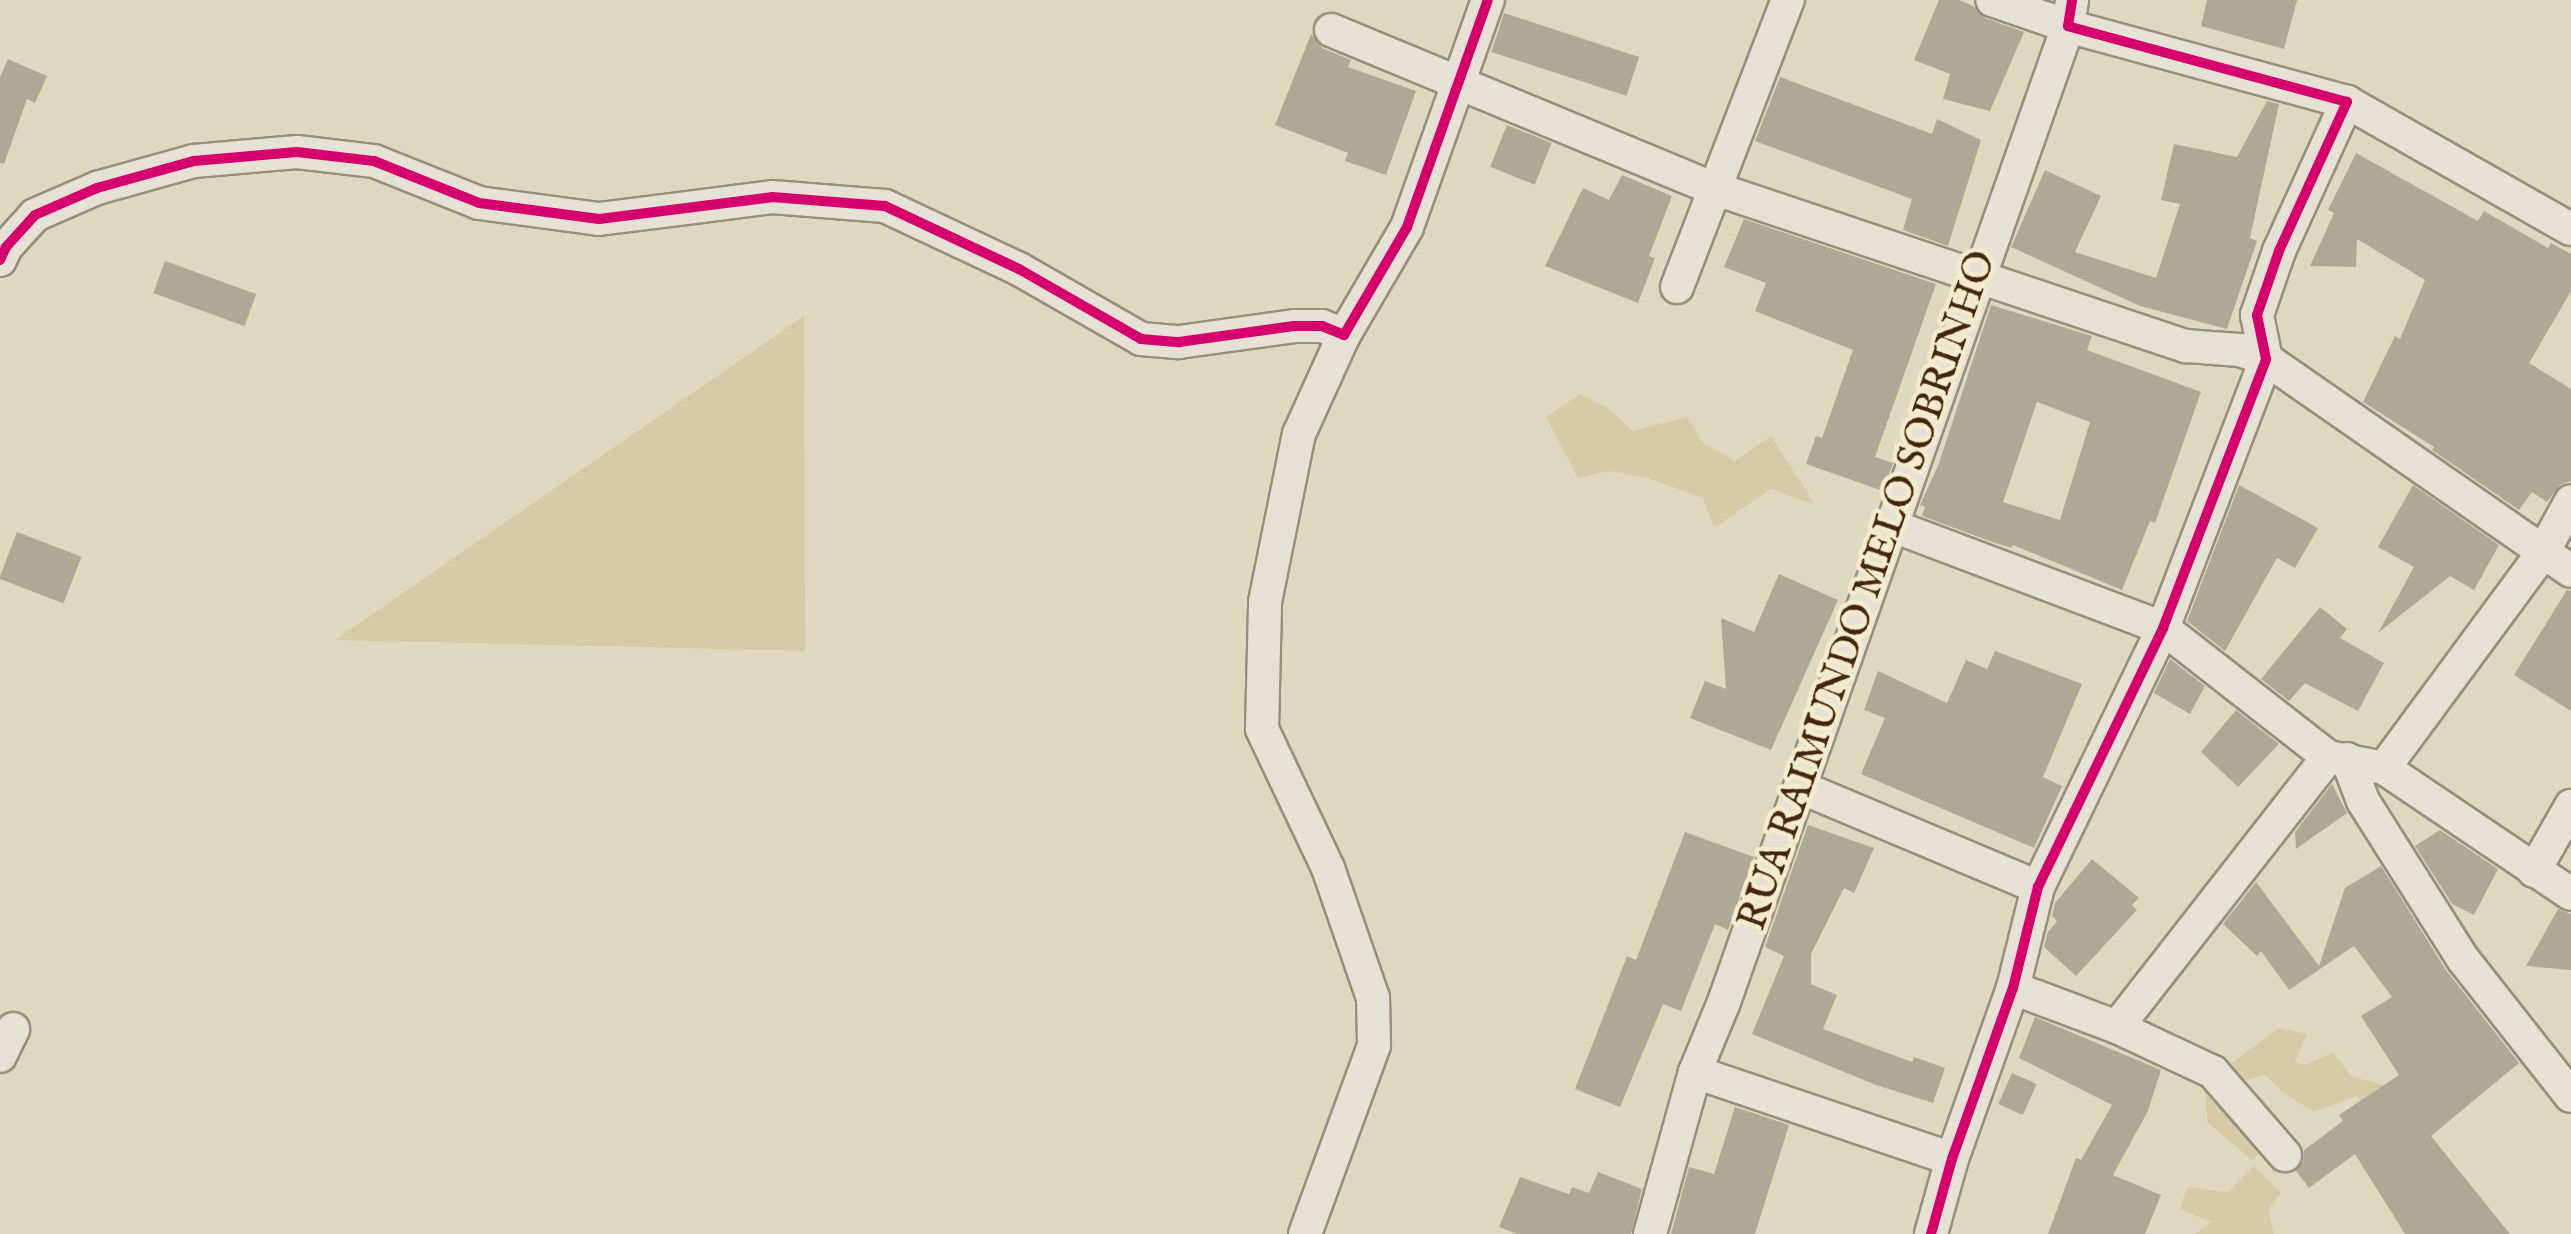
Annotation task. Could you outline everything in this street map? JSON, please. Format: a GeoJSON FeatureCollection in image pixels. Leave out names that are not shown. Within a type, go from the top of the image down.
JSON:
{"type":"FeatureCollection","features":[{"type":"Feature","properties":{"kind":"street"},"geometry":{"type":"LineString","coordinates":[[1306,1234],[1374,1044],[1373,998],[1328,868],[1262,729],[1265,602],[1299,434],[1344,335],[1407,226],[1488,0]]}},
{"type":"Feature","properties":{"kind":"street"},"geometry":{"type":"LineString","coordinates":[[1677,288],[1788,0]]}},
{"type":"Feature","properties":{"kind":"street"},"geometry":{"type":"LineString","coordinates":[[1992,0],[2070,13],[2347,102],[2571,229]]}},
{"type":"Feature","properties":{"kind":"street","name":"RUA RAIMUNDO MELO SOBRINHO"},"geometry":{"type":"LineString","coordinates":[[1650,1234],[1695,1072],[1893,526],[2070,13]]}},
{"type":"Feature","properties":{"kind":"street"},"geometry":{"type":"LineString","coordinates":[[1331,30],[1714,188],[2186,346],[2240,350],[2266,360],[2434,472],[2542,554],[2571,570]]}},
{"type":"Feature","properties":{"kind":"street"},"geometry":{"type":"LineString","coordinates":[[1931,1234],[1952,1159],[2013,988],[2038,887],[2163,628],[2266,360],[2257,316],[2279,251],[2347,102]]}},
{"type":"Feature","properties":{"kind":"street"},"geometry":{"type":"LineString","coordinates":[[0,260],[6,246],[34,215],[98,188],[194,161],[297,152],[374,161],[479,203],[598,218],[772,197],[885,206],[1019,268],[1141,339],[1178,342],[1294,326],[1322,326],[1344,335]]}},
{"type":"Feature","properties":{"kind":"street"},"geometry":{"type":"LineString","coordinates":[[2384,768],[2542,554],[2571,500]]}},
{"type":"Feature","properties":{"kind":"street"},"geometry":{"type":"LineString","coordinates":[[1893,526],[2163,628],[2337,758],[2463,959],[2571,1096]]}},
{"type":"Feature","properties":{"kind":"street"},"geometry":{"type":"LineString","coordinates":[[2337,758],[2384,768],[2571,894]]}},
{"type":"Feature","properties":{"kind":"street"},"geometry":{"type":"LineString","coordinates":[[2117,1027],[2337,758]]}},
{"type":"Feature","properties":{"kind":"street"},"geometry":{"type":"LineString","coordinates":[[1800,787],[2038,887]]}},
{"type":"Feature","properties":{"kind":"street"},"geometry":{"type":"LineString","coordinates":[[2534,872],[2571,806]]}},
{"type":"Feature","properties":{"kind":"street"},"geometry":{"type":"LineString","coordinates":[[2013,988],[2117,1027],[2213,1072],[2286,1155]]}},
{"type":"Feature","properties":{"kind":"street"},"geometry":{"type":"LineString","coordinates":[[1695,1072],[1952,1159]]}},
{"type":"Feature","properties":{"kind":"shaded area"},"geometry":{"type":"Polygon","coordinates":[[[804,316],[805,651],[335,640],[804,316]]]}},
{"type":"Feature","properties":{"kind":"shaded area"},"geometry":{"type":"Polygon","coordinates":[[[1580,394],[1609,409],[1633,431],[1688,417],[1702,442],[1735,461],[1771,436],[1815,505],[1771,489],[1714,528],[1703,498],[1647,478],[1609,471],[1578,478],[1546,417],[1580,394]]]}},
{"type":"Feature","properties":{"kind":"shaded area"},"geometry":{"type":"Polygon","coordinates":[[[2279,1028],[2307,1034],[2295,1062],[2306,1065],[2333,1052],[2351,1076],[2389,1087],[2398,1132],[2356,1096],[2314,1112],[2285,1094],[2265,1075],[2243,1081],[2280,1135],[2252,1160],[2207,1122],[2205,1083],[2279,1028]]]}},
{"type":"Feature","properties":{"kind":"shaded area"},"geometry":{"type":"Polygon","coordinates":[[[2254,1166],[2281,1193],[2268,1210],[2274,1234],[2195,1234],[2211,1222],[2180,1209],[2187,1187],[2228,1192],[2254,1166]]]}},
{"type":"Feature","properties":{"kind":"building"},"geometry":{"type":"Polygon","coordinates":[[[1939,0],[1959,0],[1973,6],[1985,18],[2024,32],[1990,111],[1943,99],[1950,74],[1914,60],[1939,0]]]}},
{"type":"Feature","properties":{"kind":"building"},"geometry":{"type":"Polygon","coordinates":[[[2207,0],[2297,0],[2284,49],[2201,26],[2207,0]]]}},
{"type":"Feature","properties":{"kind":"building"},"geometry":{"type":"Polygon","coordinates":[[[1504,13],[1639,57],[1626,96],[1491,52],[1504,13]]]}},
{"type":"Feature","properties":{"kind":"building"},"geometry":{"type":"Polygon","coordinates":[[[1311,34],[1322,48],[1351,60],[1348,67],[1416,91],[1386,175],[1345,161],[1348,153],[1275,125],[1311,34]]]}},
{"type":"Feature","properties":{"kind":"building"},"geometry":{"type":"Polygon","coordinates":[[[8,59],[47,76],[35,103],[27,99],[4,164],[0,163],[0,77],[8,59]]]}},
{"type":"Feature","properties":{"kind":"building"},"geometry":{"type":"Polygon","coordinates":[[[1780,77],[1932,134],[1937,119],[1981,140],[1948,246],[1903,230],[1912,199],[1755,141],[1780,77]]]}},
{"type":"Feature","properties":{"kind":"building"},"geometry":{"type":"Polygon","coordinates":[[[2267,101],[2279,104],[2250,238],[2257,241],[2227,329],[2140,306],[2011,247],[2045,170],[2101,196],[2075,252],[2156,278],[2180,204],[2161,200],[2174,144],[2237,157],[2267,101]]]}},
{"type":"Feature","properties":{"kind":"building"},"geometry":{"type":"Polygon","coordinates":[[[1507,125],[1552,143],[1535,185],[1490,167],[1507,125]]]}},
{"type":"Feature","properties":{"kind":"building"},"geometry":{"type":"Polygon","coordinates":[[[2356,153],[2478,221],[2484,211],[2548,248],[2551,243],[2571,254],[2571,291],[2529,363],[2571,389],[2571,481],[2560,485],[2547,502],[2532,492],[2519,510],[2432,450],[2434,447],[2363,402],[2395,336],[2400,339],[2425,280],[2357,239],[2356,267],[2310,266],[2334,213],[2328,210],[2356,153]]]}},
{"type":"Feature","properties":{"kind":"building"},"geometry":{"type":"Polygon","coordinates":[[[1622,175],[1672,196],[1649,256],[1655,258],[1638,303],[1545,266],[1583,188],[1609,200],[1622,175]]]}},
{"type":"Feature","properties":{"kind":"building"},"geometry":{"type":"Polygon","coordinates":[[[1744,219],[1936,284],[1875,457],[1893,463],[1883,491],[1806,464],[1816,436],[1822,438],[1853,350],[1755,311],[1766,283],[1724,267],[1744,219]]]}},
{"type":"Feature","properties":{"kind":"building"},"geometry":{"type":"Polygon","coordinates":[[[165,261],[256,294],[245,326],[153,293],[165,261]]]}},
{"type":"Feature","properties":{"kind":"building"},"geometry":{"type":"Polygon","coordinates":[[[1991,305],[2092,336],[2087,350],[2201,392],[2155,523],[2150,521],[2122,590],[2013,545],[2012,548],[1992,542],[1922,516],[1925,507],[1920,505],[1938,466],[1991,305]],[[2037,402],[2003,502],[2060,520],[2090,422],[2037,402]]]}},
{"type":"Feature","properties":{"kind":"building"},"geometry":{"type":"Polygon","coordinates":[[[2239,485],[2318,528],[2295,568],[2277,558],[2225,651],[2187,621],[2239,485]]]}},
{"type":"Feature","properties":{"kind":"building"},"geometry":{"type":"Polygon","coordinates":[[[2413,485],[2499,545],[2474,590],[2450,576],[2378,633],[2414,567],[2378,547],[2413,485]]]}},
{"type":"Feature","properties":{"kind":"building"},"geometry":{"type":"Polygon","coordinates":[[[17,532],[81,557],[63,603],[0,579],[17,532]]]}},
{"type":"Feature","properties":{"kind":"building"},"geometry":{"type":"Polygon","coordinates":[[[1779,574],[1838,600],[1771,750],[1690,718],[1705,681],[1726,689],[1721,618],[1754,632],[1779,574]]]}},
{"type":"Feature","properties":{"kind":"building"},"geometry":{"type":"Polygon","coordinates":[[[2567,590],[2571,591],[2571,711],[2514,675],[2567,590]]]}},
{"type":"Feature","properties":{"kind":"building"},"geometry":{"type":"Polygon","coordinates":[[[2320,607],[2347,629],[2340,638],[2384,663],[2358,711],[2305,683],[2289,701],[2261,679],[2320,607]]]}},
{"type":"Feature","properties":{"kind":"building"},"geometry":{"type":"Polygon","coordinates":[[[1995,651],[2082,684],[2043,777],[2062,786],[2034,848],[1861,774],[1885,718],[1864,710],[1878,671],[1947,703],[1966,660],[1987,669],[1995,651]]]}},
{"type":"Feature","properties":{"kind":"building"},"geometry":{"type":"Polygon","coordinates":[[[2170,659],[2205,686],[2190,714],[2154,693],[2170,659]]]}},
{"type":"Feature","properties":{"kind":"building"},"geometry":{"type":"Polygon","coordinates":[[[2236,710],[2279,744],[2238,787],[2201,752],[2236,710]]]}},
{"type":"Feature","properties":{"kind":"building"},"geometry":{"type":"Polygon","coordinates":[[[2332,784],[2347,813],[2296,849],[2295,832],[2332,784]]]}},
{"type":"Feature","properties":{"kind":"building"},"geometry":{"type":"Polygon","coordinates":[[[1808,825],[1874,848],[1854,893],[1844,888],[1811,954],[1811,984],[1837,995],[1823,1029],[1912,1062],[1914,1057],[1945,1068],[1933,1103],[1876,1085],[1752,1034],[1784,956],[1765,947],[1808,825]]]}},
{"type":"Feature","properties":{"kind":"building"},"geometry":{"type":"Polygon","coordinates":[[[2440,830],[2498,869],[2474,915],[2452,904],[2415,846],[2440,830]]]}},
{"type":"Feature","properties":{"kind":"building"},"geometry":{"type":"Polygon","coordinates":[[[1685,832],[1754,857],[1728,930],[1715,924],[1681,1011],[1663,1004],[1620,1107],[1575,1089],[1627,956],[1636,960],[1685,832]]]}},
{"type":"Feature","properties":{"kind":"building"},"geometry":{"type":"Polygon","coordinates":[[[2092,859],[2139,898],[2132,905],[2137,910],[2076,976],[2044,947],[2048,932],[2057,921],[2052,916],[2055,903],[2092,859]]]}},
{"type":"Feature","properties":{"kind":"building"},"geometry":{"type":"Polygon","coordinates":[[[2381,866],[2446,970],[2519,1063],[2431,1136],[2510,1234],[2405,1234],[2355,1154],[2309,1188],[2296,1171],[2303,1162],[2304,1150],[2343,1121],[2339,1115],[2399,1075],[2361,1016],[2392,997],[2354,946],[2289,990],[2261,951],[2257,956],[2223,924],[2256,882],[2319,966],[2345,888],[2381,866]]]}},
{"type":"Feature","properties":{"kind":"building"},"geometry":{"type":"Polygon","coordinates":[[[2558,909],[2571,914],[2571,970],[2526,966],[2558,909]]]}},
{"type":"Feature","properties":{"kind":"building"},"geometry":{"type":"Polygon","coordinates":[[[2035,1017],[2161,1070],[2148,1111],[2113,1175],[2161,1195],[2145,1234],[2048,1234],[2076,1158],[2081,1160],[2112,1105],[2019,1058],[2035,1017]]]}},
{"type":"Feature","properties":{"kind":"building"},"geometry":{"type":"Polygon","coordinates":[[[2012,1073],[2037,1084],[2023,1115],[1998,1104],[2012,1073]]]}},
{"type":"Feature","properties":{"kind":"building"},"geometry":{"type":"Polygon","coordinates":[[[1735,1107],[1789,1125],[1755,1234],[1671,1234],[1689,1167],[1714,1174],[1735,1107]]]}},
{"type":"Feature","properties":{"kind":"building"},"geometry":{"type":"Polygon","coordinates":[[[1598,1172],[1642,1189],[1631,1234],[1517,1234],[1499,1227],[1520,1177],[1569,1194],[1572,1187],[1589,1193],[1598,1172]]]}},
{"type":"Feature","properties":{"kind":"cycle path"},"geometry":{"type":"LineString","coordinates":[[0,260],[6,247],[35,215],[97,188],[194,161],[297,152],[374,161],[479,203],[599,219],[772,197],[885,206],[1019,269],[1141,339],[1179,342],[1294,326],[1322,326],[1344,335],[1407,227],[1488,0]]}},
{"type":"Feature","properties":{"kind":"cycle path"},"geometry":{"type":"LineString","coordinates":[[1931,1234],[1952,1159],[2013,988],[2038,887],[2163,628],[2266,359],[2257,315],[2279,251],[2347,102],[2068,26],[2072,0]]}}]}
